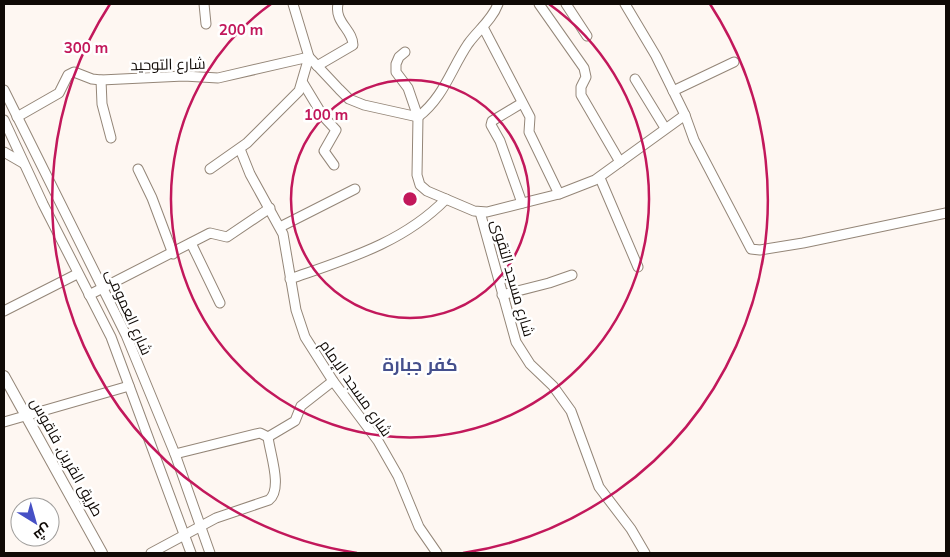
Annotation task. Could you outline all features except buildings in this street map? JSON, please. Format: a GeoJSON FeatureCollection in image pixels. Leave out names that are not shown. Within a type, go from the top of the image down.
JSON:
{"type":"FeatureCollection","features":[{"type":"Feature","properties":{"kind":"street"},"geometry":{"type":"LineString","coordinates":[[204,4],[206,24]]}},
{"type":"Feature","properties":{"kind":"street"},"geometry":{"type":"LineString","coordinates":[[293,4],[309,57],[338,89],[356,102],[418,117]]}},
{"type":"Feature","properties":{"kind":"street"},"geometry":{"type":"LineString","coordinates":[[317,66],[353,45],[353,40],[339,19],[338,4]]}},
{"type":"Feature","properties":{"kind":"street"},"geometry":{"type":"LineString","coordinates":[[418,117],[439,97],[468,44],[494,14],[498,4]]}},
{"type":"Feature","properties":{"kind":"street"},"geometry":{"type":"LineString","coordinates":[[539,4],[584,68],[586,77],[581,87],[581,95],[620,162]]}},
{"type":"Feature","properties":{"kind":"street"},"geometry":{"type":"LineString","coordinates":[[578,4],[568,7],[587,36]]}},
{"type":"Feature","properties":{"kind":"street"},"geometry":{"type":"LineString","coordinates":[[625,4],[656,56],[694,140],[751,250],[803,243],[946,213]]}},
{"type":"Feature","properties":{"kind":"street"},"geometry":{"type":"LineString","coordinates":[[483,27],[531,120],[529,132],[559,194]]}},
{"type":"Feature","properties":{"kind":"street"},"geometry":{"type":"LineString","coordinates":[[405,52],[399,57],[396,64],[396,72],[408,88],[418,117],[418,180],[427,191],[480,212],[559,194],[600,178],[684,115]]}},
{"type":"Feature","properties":{"kind":"street"},"geometry":{"type":"LineString","coordinates":[[210,169],[240,149],[294,97],[303,83],[309,57]]}},
{"type":"Feature","properties":{"kind":"street","name":"شارع التوحيد"},"geometry":{"type":"LineString","coordinates":[[17,117],[59,93],[68,75],[72,72],[101,80],[184,76],[218,78],[309,57]]}},
{"type":"Feature","properties":{"kind":"street"},"geometry":{"type":"LineString","coordinates":[[673,92],[734,62]]}},
{"type":"Feature","properties":{"kind":"street"},"geometry":{"type":"LineString","coordinates":[[635,79],[665,128]]}},
{"type":"Feature","properties":{"kind":"street"},"geometry":{"type":"LineString","coordinates":[[101,80],[102,104],[111,138]]}},
{"type":"Feature","properties":{"kind":"street"},"geometry":{"type":"LineString","coordinates":[[303,83],[324,116],[336,130],[324,151],[334,165]]}},
{"type":"Feature","properties":{"kind":"street","name":"شارع العمومى"},"geometry":{"type":"LineString","coordinates":[[4,90],[126,335],[175,454],[199,527],[210,553]]}},
{"type":"Feature","properties":{"kind":"street"},"geometry":{"type":"LineString","coordinates":[[522,103],[492,121],[491,125],[500,141],[522,203]]}},
{"type":"Feature","properties":{"kind":"street"},"geometry":{"type":"LineString","coordinates":[[4,120],[23,163],[111,337],[191,553]]}},
{"type":"Feature","properties":{"kind":"street","name":"شارع مسجد الإمام"},"geometry":{"type":"LineString","coordinates":[[240,149],[250,174],[280,226],[296,310],[304,337],[332,380],[383,450],[398,476],[420,527],[437,553]]}},
{"type":"Feature","properties":{"kind":"street"},"geometry":{"type":"LineString","coordinates":[[4,152],[23,163]]}},
{"type":"Feature","properties":{"kind":"street"},"geometry":{"type":"LineString","coordinates":[[138,169],[152,198],[172,254]]}},
{"type":"Feature","properties":{"kind":"street"},"geometry":{"type":"LineString","coordinates":[[600,178],[638,267]]}},
{"type":"Feature","properties":{"kind":"street"},"geometry":{"type":"LineString","coordinates":[[280,226],[355,189]]}},
{"type":"Feature","properties":{"kind":"street"},"geometry":{"type":"LineString","coordinates":[[290,279],[386,244],[417,225],[446,199]]}},
{"type":"Feature","properties":{"kind":"street"},"geometry":{"type":"LineString","coordinates":[[89,295],[210,233],[227,237],[270,208]]}},
{"type":"Feature","properties":{"kind":"street","name":"شارع مسجد التقوى"},"geometry":{"type":"LineString","coordinates":[[480,212],[512,333],[530,364],[553,386],[571,411],[599,487],[631,529],[645,553]]}},
{"type":"Feature","properties":{"kind":"street"},"geometry":{"type":"LineString","coordinates":[[191,244],[220,303]]}},
{"type":"Feature","properties":{"kind":"street"},"geometry":{"type":"LineString","coordinates":[[4,311],[78,274]]}},
{"type":"Feature","properties":{"kind":"street"},"geometry":{"type":"LineString","coordinates":[[502,295],[572,275]]}},
{"type":"Feature","properties":{"kind":"street","name":"طريق القرين, فاقوس"},"geometry":{"type":"LineString","coordinates":[[4,376],[102,553]]}},
{"type":"Feature","properties":{"kind":"street"},"geometry":{"type":"LineString","coordinates":[[268,437],[295,421],[301,406],[332,380]]}},
{"type":"Feature","properties":{"kind":"street"},"geometry":{"type":"LineString","coordinates":[[4,422],[129,386]]}},
{"type":"Feature","properties":{"kind":"street"},"geometry":{"type":"LineString","coordinates":[[175,454],[260,433],[268,437]]}},
{"type":"Feature","properties":{"kind":"street"},"geometry":{"type":"LineString","coordinates":[[151,553],[199,527],[274,497],[277,486],[268,437]]}},
{"type":"Feature","properties":{"kind":"district","name":"كفر جبارة"},"geometry":{"type":"Point","coordinates":[420,364]}}]}
